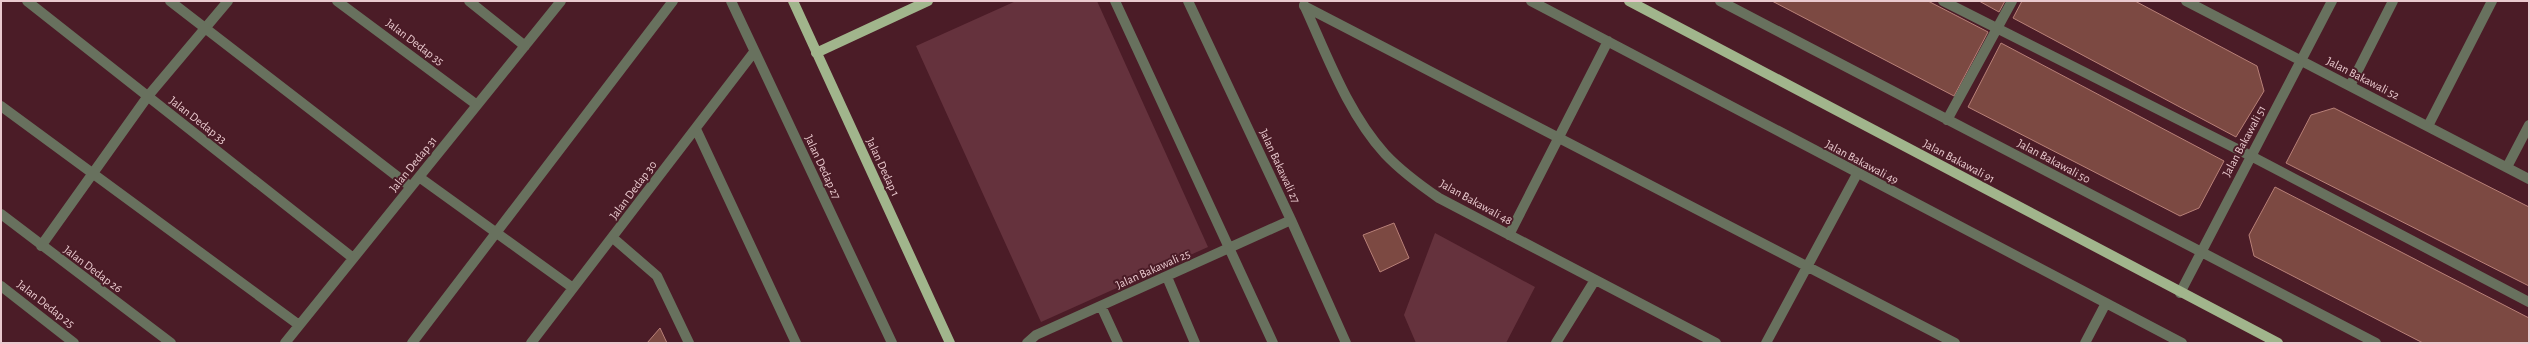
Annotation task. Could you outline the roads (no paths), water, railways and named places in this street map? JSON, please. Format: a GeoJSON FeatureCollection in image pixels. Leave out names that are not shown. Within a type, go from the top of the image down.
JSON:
{"type":"FeatureCollection","features":[{"type":"Feature","properties":{"kind":"main road","name":"Jalan Dedap 1"},"geometry":{"type":"LineString","coordinates":[[793,1],[950,343]]}},
{"type":"Feature","properties":{"kind":"main road"},"geometry":{"type":"LineString","coordinates":[[816,52],[928,1]]}},
{"type":"Feature","properties":{"kind":"main road","name":"Jalan Bakawali 91"},"geometry":{"type":"LineString","coordinates":[[1629,1],[2180,293],[2278,343]]}},
{"type":"Feature","properties":{"kind":"street","name":"Jalan Dedap 33"},"geometry":{"type":"LineString","coordinates":[[27,1],[353,258]]}},
{"type":"Feature","properties":{"kind":"street"},"geometry":{"type":"LineString","coordinates":[[170,1],[411,187]]}},
{"type":"Feature","properties":{"kind":"street"},"geometry":{"type":"LineString","coordinates":[[41,246],[148,96],[228,1]]}},
{"type":"Feature","properties":{"kind":"street","name":"Jalan Dedap 35"},"geometry":{"type":"LineString","coordinates":[[337,1],[477,105]]}},
{"type":"Feature","properties":{"kind":"street"},"geometry":{"type":"LineString","coordinates":[[469,1],[525,46]]}},
{"type":"Feature","properties":{"kind":"street","name":"Jalan Dedap 31"},"geometry":{"type":"LineString","coordinates":[[285,343],[561,1]]}},
{"type":"Feature","properties":{"kind":"street"},"geometry":{"type":"LineString","coordinates":[[412,343],[495,232],[673,1]]}},
{"type":"Feature","properties":{"kind":"street","name":"Jalan Dedap 27"},"geometry":{"type":"LineString","coordinates":[[731,1],[892,343]]}},
{"type":"Feature","properties":{"kind":"street"},"geometry":{"type":"LineString","coordinates":[[1115,1],[1272,343]]}},
{"type":"Feature","properties":{"kind":"street","name":"Jalan Bakawali 27"},"geometry":{"type":"LineString","coordinates":[[1188,1],[1291,220],[1346,343]]}},
{"type":"Feature","properties":{"kind":"street","name":"Jalan Bakawali 49"},"geometry":{"type":"LineString","coordinates":[[1531,1],[1857,174],[2182,343]]}},
{"type":"Feature","properties":{"kind":"street","name":"Jalan Bakawali 50"},"geometry":{"type":"LineString","coordinates":[[1720,1],[2376,343]]}},
{"type":"Feature","properties":{"kind":"street"},"geometry":{"type":"LineString","coordinates":[[1943,1],[2251,156],[2529,302]]}},
{"type":"Feature","properties":{"kind":"street"},"geometry":{"type":"LineString","coordinates":[[1947,120],[2012,1]]}},
{"type":"Feature","properties":{"kind":"street","name":"Jalan Bakawali 52"},"geometry":{"type":"LineString","coordinates":[[2186,1],[2529,178]]}},
{"type":"Feature","properties":{"kind":"street","name":"Jalan Bakawali 51"},"geometry":{"type":"LineString","coordinates":[[2180,293],[2332,1]]}},
{"type":"Feature","properties":{"kind":"street"},"geometry":{"type":"LineString","coordinates":[[2350,86],[2393,1]]}},
{"type":"Feature","properties":{"kind":"street"},"geometry":{"type":"LineString","coordinates":[[2428,126],[2492,1]]}},
{"type":"Feature","properties":{"kind":"street"},"geometry":{"type":"LineString","coordinates":[[1303,4],[1558,138],[1955,343]]}},
{"type":"Feature","properties":{"kind":"street","name":"Jalan Bakawali 48"},"geometry":{"type":"LineString","coordinates":[[1303,4],[1341,86],[1365,129],[1385,153],[1411,178],[1439,198],[1716,343]]}},
{"type":"Feature","properties":{"kind":"street"},"geometry":{"type":"LineString","coordinates":[[1509,235],[1608,41]]}},
{"type":"Feature","properties":{"kind":"street","name":"Jalan Dedap 30"},"geometry":{"type":"LineString","coordinates":[[531,343],[613,238],[754,52]]}},
{"type":"Feature","properties":{"kind":"street"},"geometry":{"type":"LineString","coordinates":[[1,106],[299,325]]}},
{"type":"Feature","properties":{"kind":"street"},"geometry":{"type":"LineString","coordinates":[[2507,167],[2529,125]]}},
{"type":"Feature","properties":{"kind":"street"},"geometry":{"type":"LineString","coordinates":[[696,129],[796,343]]}},
{"type":"Feature","properties":{"kind":"street"},"geometry":{"type":"LineString","coordinates":[[1766,343],[1857,174]]}},
{"type":"Feature","properties":{"kind":"street"},"geometry":{"type":"LineString","coordinates":[[419,177],[573,288]]}},
{"type":"Feature","properties":{"kind":"street","name":"Jalan Dedap 26"},"geometry":{"type":"LineString","coordinates":[[1,214],[170,343]]}},
{"type":"Feature","properties":{"kind":"street","name":"Jalan Bakawali 25"},"geometry":{"type":"LineString","coordinates":[[1027,343],[1036,335],[1291,220]]}},
{"type":"Feature","properties":{"kind":"street"},"geometry":{"type":"LineString","coordinates":[[613,238],[658,276],[689,343]]}},
{"type":"Feature","properties":{"kind":"street"},"geometry":{"type":"LineString","coordinates":[[1167,277],[1195,343]]}},
{"type":"Feature","properties":{"kind":"street"},"geometry":{"type":"LineString","coordinates":[[1556,343],[1595,280]]}},
{"type":"Feature","properties":{"kind":"street","name":"Jalan Dedap 25"},"geometry":{"type":"LineString","coordinates":[[1,286],[74,343]]}},
{"type":"Feature","properties":{"kind":"street"},"geometry":{"type":"LineString","coordinates":[[2085,343],[2106,303]]}},
{"type":"Feature","properties":{"kind":"street"},"geometry":{"type":"LineString","coordinates":[[1101,306],[1118,343]]}}]}
